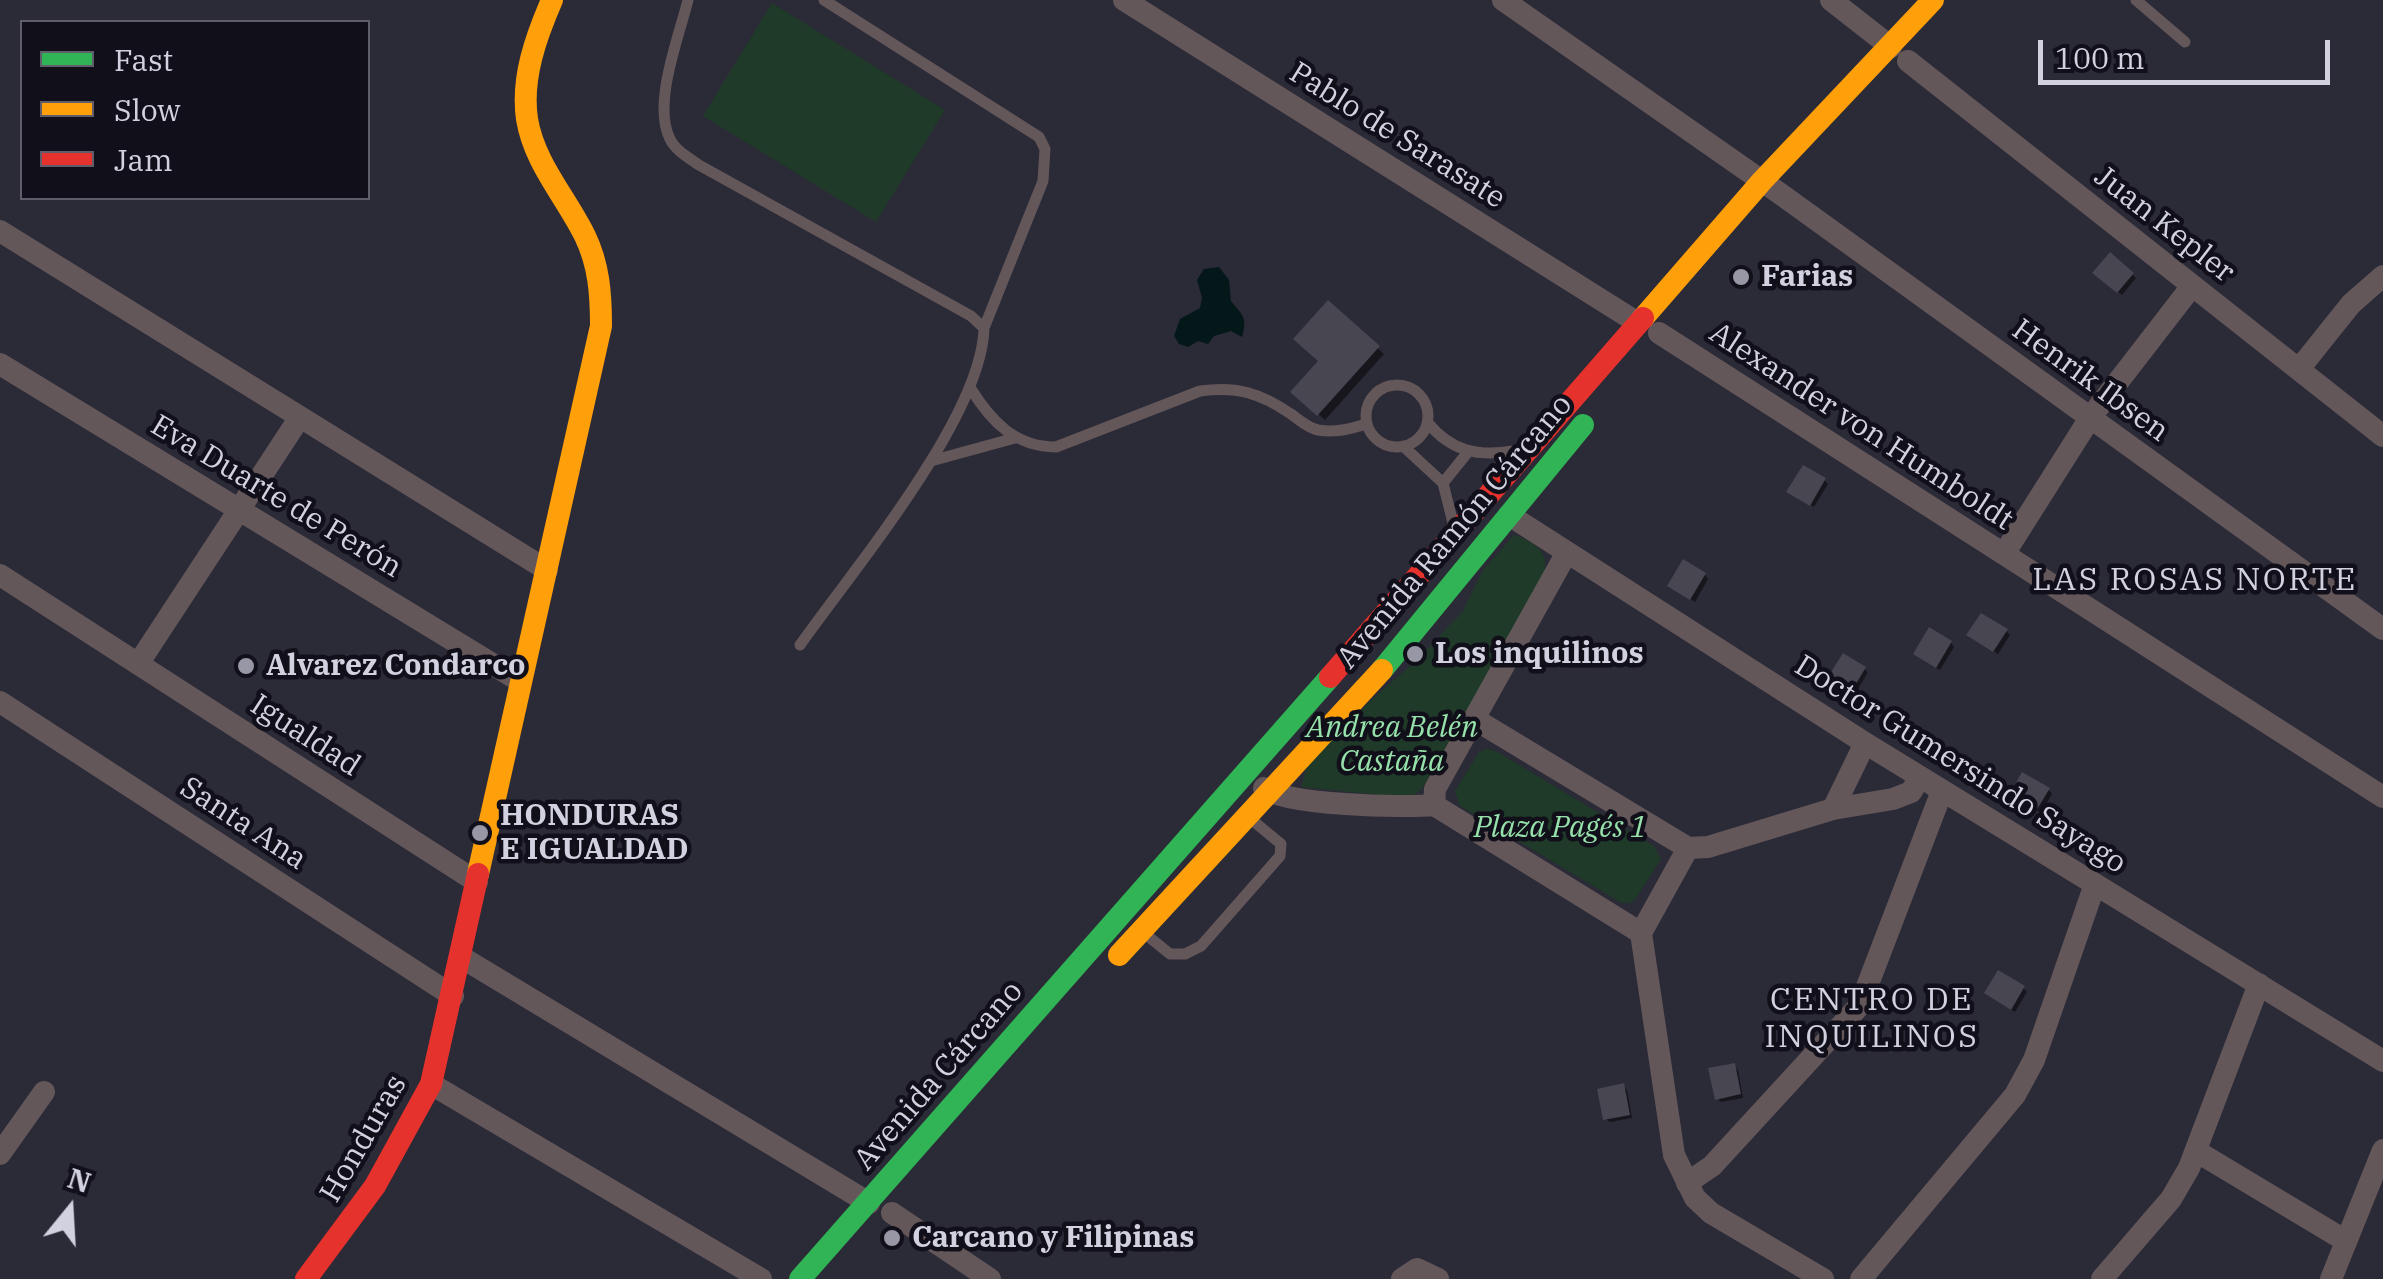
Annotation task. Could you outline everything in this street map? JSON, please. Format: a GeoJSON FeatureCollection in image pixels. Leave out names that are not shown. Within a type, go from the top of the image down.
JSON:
{"type":"FeatureCollection","features":[{"type":"Feature","properties":{"kind":"main road","name":"Honduras"},"geometry":{"type":"LineString","coordinates":[[306,1279],[386,1171],[431,1084],[601,326],[600,269],[590,242],[537,154],[530,129],[526,94],[530,54],[552,0]]}},
{"type":"Feature","properties":{"kind":"main road"},"geometry":{"type":"LineString","coordinates":[[1898,61],[1942,6]]}},
{"type":"Feature","properties":{"kind":"main road","name":"Avenida Ramón Cárcano"},"geometry":{"type":"LineString","coordinates":[[1649,334],[1898,61]]}},
{"type":"Feature","properties":{"kind":"main road","name":"Avenida Ramón Cárcano"},"geometry":{"type":"LineString","coordinates":[[1122,912],[1532,446],[1696,292]]}},
{"type":"Feature","properties":{"kind":"main road","name":"Avenida Ramón Cárcano"},"geometry":{"type":"LineString","coordinates":[[1106,969],[1385,666],[1603,401]]}},
{"type":"Feature","properties":{"kind":"main road"},"geometry":{"type":"LineString","coordinates":[[1270,793],[1263,781],[1265,771],[1357,667],[1373,629]]}},
{"type":"Feature","properties":{"kind":"main road","name":"Avenida Cárcano"},"geometry":{"type":"LineString","coordinates":[[800,1279],[1122,912]]}},
{"type":"Feature","properties":{"kind":"street","name":"Pablo de Sarasate"},"geometry":{"type":"LineString","coordinates":[[1124,0],[1649,334]]}},
{"type":"Feature","properties":{"kind":"street","name":"Henrik Ibsen"},"geometry":{"type":"LineString","coordinates":[[1503,0],[1777,192],[2383,629]]}},
{"type":"Feature","properties":{"kind":"street","name":"Juan Kepler"},"geometry":{"type":"LineString","coordinates":[[1831,0],[1898,61],[2383,436]]}},
{"type":"Feature","properties":{"kind":"street"},"geometry":{"type":"LineString","coordinates":[[0,231],[547,570]]}},
{"type":"Feature","properties":{"kind":"street"},"geometry":{"type":"LineString","coordinates":[[2299,369],[2351,304],[2383,276]]}},
{"type":"Feature","properties":{"kind":"street"},"geometry":{"type":"LineString","coordinates":[[2004,554],[2090,418],[2192,286]]}},
{"type":"Feature","properties":{"kind":"street","name":"Alexander von Humboldt"},"geometry":{"type":"LineString","coordinates":[[1649,334],[2379,788]]}},
{"type":"Feature","properties":{"kind":"street","name":"Eva Duarte de Perón"},"geometry":{"type":"LineString","coordinates":[[0,364],[520,682]]}},
{"type":"Feature","properties":{"kind":"street"},"geometry":{"type":"LineString","coordinates":[[138,664],[300,418]]}},
{"type":"Feature","properties":{"kind":"street","name":"Doctor Gumersindo Sayago"},"geometry":{"type":"LineString","coordinates":[[1509,515],[1920,778],[2383,1061]]}},
{"type":"Feature","properties":{"kind":"street"},"geometry":{"type":"LineString","coordinates":[[1434,805],[1435,790],[1566,554]]}},
{"type":"Feature","properties":{"kind":"street","name":"Igualdad"},"geometry":{"type":"LineString","coordinates":[[0,575],[477,882]]}},
{"type":"Feature","properties":{"kind":"street","name":"Santa Ana"},"geometry":{"type":"LineString","coordinates":[[0,702],[453,996]]}},
{"type":"Feature","properties":{"kind":"street"},"geometry":{"type":"LineString","coordinates":[[1476,720],[1688,848],[1708,847],[1832,809],[1893,799],[1910,792],[1920,778]]}},
{"type":"Feature","properties":{"kind":"street"},"geometry":{"type":"LineString","coordinates":[[1832,809],[1865,743]]}},
{"type":"Feature","properties":{"kind":"street"},"geometry":{"type":"LineString","coordinates":[[1246,771],[1270,793],[1321,801],[1434,805],[1641,932]]}},
{"type":"Feature","properties":{"kind":"street"},"geometry":{"type":"LineString","coordinates":[[1687,1183],[1712,1166],[1860,1005],[1942,791]]}},
{"type":"Feature","properties":{"kind":"street"},"geometry":{"type":"LineString","coordinates":[[1688,848],[1641,932],[1674,1155],[1696,1198],[1711,1213],[1824,1279]]}},
{"type":"Feature","properties":{"kind":"street"},"geometry":{"type":"LineString","coordinates":[[1862,1279],[2016,1095],[2034,1060],[2095,884]]}},
{"type":"Feature","properties":{"kind":"street"},"geometry":{"type":"LineString","coordinates":[[460,958],[869,1202]]}},
{"type":"Feature","properties":{"kind":"street"},"geometry":{"type":"LineString","coordinates":[[2102,1279],[2171,1198],[2196,1151],[2259,984]]}},
{"type":"Feature","properties":{"kind":"street"},"geometry":{"type":"LineString","coordinates":[[431,1084],[761,1279]]}},
{"type":"Feature","properties":{"kind":"street"},"geometry":{"type":"LineString","coordinates":[[0,1154],[44,1092]]}},
{"type":"Feature","properties":{"kind":"street"},"geometry":{"type":"LineString","coordinates":[[2331,1279],[2383,1150]]}},
{"type":"Feature","properties":{"kind":"street"},"geometry":{"type":"LineString","coordinates":[[2196,1151],[2346,1241]]}},
{"type":"Feature","properties":{"kind":"street"},"geometry":{"type":"LineString","coordinates":[[892,1212],[990,1279]]}},
{"type":"Feature","properties":{"kind":"lane"},"geometry":{"type":"LineString","coordinates":[[688,0],[665,89],[664,120],[670,141],[698,166],[971,316],[984,328]]}},
{"type":"Feature","properties":{"kind":"lane"},"geometry":{"type":"LineString","coordinates":[[800,645],[931,461],[970,389],[984,328],[1043,181],[1044,149],[1039,137],[824,0]]}},
{"type":"Feature","properties":{"kind":"lane"},"geometry":{"type":"LineString","coordinates":[[2136,0],[2185,42]]}},
{"type":"Feature","properties":{"kind":"lane"},"geometry":{"type":"LineString","coordinates":[[1428,422],[1419,438],[1394,447],[1377,440],[1366,424],[1368,404],[1381,388],[1401,384],[1426,402],[1428,422],[1440,437],[1468,452],[1510,452],[1532,446]]}},
{"type":"Feature","properties":{"kind":"lane"},"geometry":{"type":"LineString","coordinates":[[970,389],[987,414],[1015,438],[1035,447],[1056,447],[1200,391],[1224,388],[1268,398],[1314,429],[1334,431],[1366,424]]}},
{"type":"Feature","properties":{"kind":"lane"},"geometry":{"type":"LineString","coordinates":[[931,461],[1015,438]]}},
{"type":"Feature","properties":{"kind":"lane"},"geometry":{"type":"LineString","coordinates":[[1404,446],[1443,483],[1456,534]]}},
{"type":"Feature","properties":{"kind":"lane"},"geometry":{"type":"LineString","coordinates":[[1443,483],[1468,452]]}},
{"type":"Feature","properties":{"kind":"lane"},"geometry":{"type":"LineString","coordinates":[[1142,930],[1170,954],[1185,954],[1201,946],[1280,856],[1281,844],[1276,838],[1248,818]]}},
{"type":"Feature","properties":{"kind":"green space"},"geometry":{"type":"Polygon","coordinates":[[[772,3],[945,110],[876,222],[703,116],[772,3]]]}},
{"type":"Feature","properties":{"kind":"green space","name":"Andrea Belén Castaña"},"geometry":{"type":"Polygon","coordinates":[[[1514,535],[1539,548],[1545,559],[1545,574],[1422,789],[1410,798],[1301,787],[1307,766],[1463,611],[1483,570],[1514,535]]]}},
{"type":"Feature","properties":{"kind":"green space","name":"Plaza Pagés 1"},"geometry":{"type":"Polygon","coordinates":[[[1487,749],[1654,846],[1661,859],[1635,900],[1620,902],[1460,806],[1455,791],[1479,752],[1487,749]]]}},
{"type":"Feature","properties":{"kind":"shaded area"},"geometry":{"type":"Polygon","coordinates":[[[1219,267],[1229,280],[1231,301],[1243,317],[1242,337],[1231,331],[1214,336],[1208,344],[1179,344],[1174,336],[1180,319],[1200,308],[1202,298],[1197,280],[1204,269],[1219,267]]]}},
{"type":"Feature","properties":{"kind":"building"},"geometry":{"type":"Polygon","coordinates":[[[2110,252],[2134,273],[2117,293],[2092,273],[2110,252]]]}},
{"type":"Feature","properties":{"kind":"building"},"geometry":{"type":"Polygon","coordinates":[[[1328,300],[1380,346],[1317,416],[1290,392],[1318,361],[1293,339],[1328,300]]]}},
{"type":"Feature","properties":{"kind":"building"},"geometry":{"type":"Polygon","coordinates":[[[1803,465],[1826,478],[1810,506],[1786,492],[1803,465]]]}},
{"type":"Feature","properties":{"kind":"building"},"geometry":{"type":"Polygon","coordinates":[[[1683,559],[1706,573],[1690,600],[1667,586],[1683,559]]]}},
{"type":"Feature","properties":{"kind":"building"},"geometry":{"type":"Polygon","coordinates":[[[1981,613],[2008,629],[1993,652],[1966,635],[1981,613]]]}},
{"type":"Feature","properties":{"kind":"building"},"geometry":{"type":"Polygon","coordinates":[[[1929,627],[1952,641],[1936,668],[1913,654],[1929,627]]]}},
{"type":"Feature","properties":{"kind":"building"},"geometry":{"type":"Polygon","coordinates":[[[1843,653],[1866,667],[1850,694],[1826,680],[1843,653]]]}},
{"type":"Feature","properties":{"kind":"building"},"geometry":{"type":"Polygon","coordinates":[[[2022,772],[2050,788],[2036,811],[2009,795],[2022,772]]]}},
{"type":"Feature","properties":{"kind":"building"},"geometry":{"type":"Polygon","coordinates":[[[1998,970],[2025,986],[2011,1010],[1984,993],[1998,970]]]}},
{"type":"Feature","properties":{"kind":"building"},"geometry":{"type":"Polygon","coordinates":[[[1735,1063],[1741,1094],[1715,1100],[1708,1068],[1735,1063]]]}},
{"type":"Feature","properties":{"kind":"building"},"geometry":{"type":"Polygon","coordinates":[[[1624,1083],[1630,1115],[1603,1120],[1597,1089],[1624,1083]]]}},
{"type":"Feature","properties":{"kind":"traffic: fast"},"geometry":{"type":"LineString","coordinates":[[1382,670],[1583,425]]}},
{"type":"Feature","properties":{"kind":"traffic: fast"},"geometry":{"type":"LineString","coordinates":[[800,1279],[1330,677]]}},
{"type":"Feature","properties":{"kind":"traffic: slow"},"geometry":{"type":"LineString","coordinates":[[478,874],[601,326],[598,280],[590,247],[543,165],[527,119],[528,73],[552,0]]}},
{"type":"Feature","properties":{"kind":"traffic: slow"},"geometry":{"type":"LineString","coordinates":[[1643,318],[1762,181],[1933,0]]}},
{"type":"Feature","properties":{"kind":"traffic: slow"},"geometry":{"type":"LineString","coordinates":[[1119,955],[1382,670]]}},
{"type":"Feature","properties":{"kind":"traffic: jam"},"geometry":{"type":"LineString","coordinates":[[1330,677],[1643,318]]}},
{"type":"Feature","properties":{"kind":"traffic: jam"},"geometry":{"type":"LineString","coordinates":[[306,1279],[375,1186],[431,1084],[478,874]]}},
{"type":"Feature","properties":{"kind":"place","name":"Farias"},"geometry":{"type":"Point","coordinates":[1741,277]}},
{"type":"Feature","properties":{"kind":"place","name":"Los inquilinos"},"geometry":{"type":"Point","coordinates":[1415,654]}},
{"type":"Feature","properties":{"kind":"place","name":"Alvarez Condarco"},"geometry":{"type":"Point","coordinates":[246,666]}},
{"type":"Feature","properties":{"kind":"place","name":"HONDURAS E IGUALDAD"},"geometry":{"type":"Point","coordinates":[480,833]}},
{"type":"Feature","properties":{"kind":"place","name":"Carcano y Filipinas"},"geometry":{"type":"Point","coordinates":[892,1238]}},
{"type":"Feature","properties":{"kind":"district","name":"LAS ROSAS NORTE"},"geometry":{"type":"Point","coordinates":[2195,581]}},
{"type":"Feature","properties":{"kind":"district","name":"CENTRO DE INQUILINOS"},"geometry":{"type":"Point","coordinates":[1872,1020]}}]}
